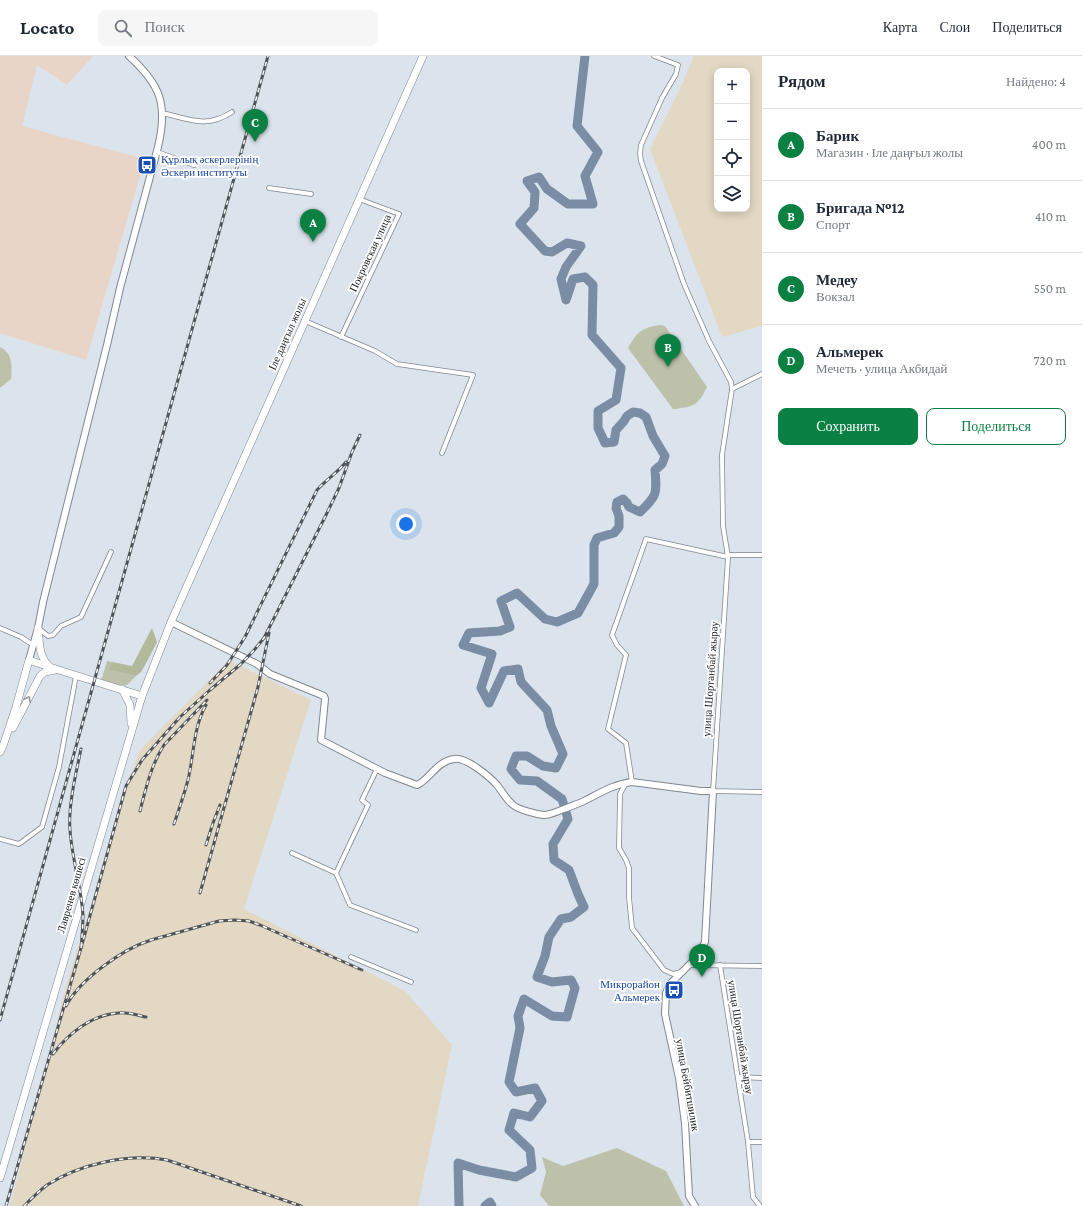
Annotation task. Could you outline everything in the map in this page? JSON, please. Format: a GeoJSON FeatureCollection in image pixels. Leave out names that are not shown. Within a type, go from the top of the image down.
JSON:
{"type":"FeatureCollection","features":[{"type":"Feature","properties":{"kind":"main road","name":"Іле даңғыл жолы"},"geometry":{"type":"LineString","coordinates":[[171,621],[423,56]]}},
{"type":"Feature","properties":{"kind":"main road","name":"Лавренев көшесі"},"geometry":{"type":"LineString","coordinates":[[0,1178],[142,696],[171,621]]}},
{"type":"Feature","properties":{"kind":"main road"},"geometry":{"type":"LineString","coordinates":[[38,628],[43,660],[53,669]]}},
{"type":"Feature","properties":{"kind":"main road"},"geometry":{"type":"LineString","coordinates":[[2,749],[16,707],[29,660],[53,669],[142,696]]}},
{"type":"Feature","properties":{"kind":"main road"},"geometry":{"type":"LineString","coordinates":[[2,749],[40,676],[53,669]]}},
{"type":"Feature","properties":{"kind":"main road"},"geometry":{"type":"LineString","coordinates":[[122,690],[130,705],[132,714],[131,734]]}},
{"type":"Feature","properties":{"kind":"street"},"geometry":{"type":"LineString","coordinates":[[29,660],[120,288],[157,152],[162,128],[162,113],[159,96],[153,82],[146,72],[129,56]]}},
{"type":"Feature","properties":{"kind":"street"},"geometry":{"type":"LineString","coordinates":[[654,56],[678,65],[676,74],[662,98],[641,145],[641,161],[684,284],[710,341],[731,382],[732,389],[762,374]]}},
{"type":"Feature","properties":{"kind":"street"},"geometry":{"type":"LineString","coordinates":[[162,113],[203,123],[222,118],[232,112]]}},
{"type":"Feature","properties":{"kind":"street"},"geometry":{"type":"LineString","coordinates":[[157,152],[194,165]]}},
{"type":"Feature","properties":{"kind":"street"},"geometry":{"type":"LineString","coordinates":[[269,188],[311,194]]}},
{"type":"Feature","properties":{"kind":"street","name":"Покровская улица"},"geometry":{"type":"LineString","coordinates":[[341,337],[399,214],[359,199]]}},
{"type":"Feature","properties":{"kind":"street"},"geometry":{"type":"LineString","coordinates":[[305,321],[375,351],[397,364],[473,375],[442,453]]}},
{"type":"Feature","properties":{"kind":"street","name":"улица Шортанбай жырау"},"geometry":{"type":"LineString","coordinates":[[689,965],[698,956],[705,942],[728,556],[723,526],[722,455],[732,389]]}},
{"type":"Feature","properties":{"kind":"street"},"geometry":{"type":"LineString","coordinates":[[683,972],[673,974],[664,970],[632,928],[629,897],[629,868],[619,848],[620,794],[629,783],[626,743],[608,729],[626,655],[617,645],[612,635],[646,539],[728,556],[762,555]]}},
{"type":"Feature","properties":{"kind":"street"},"geometry":{"type":"LineString","coordinates":[[38,628],[48,636],[53,635],[61,626],[81,618],[110,552]]}},
{"type":"Feature","properties":{"kind":"street"},"geometry":{"type":"LineString","coordinates":[[171,621],[257,664],[270,674],[324,696],[326,699],[321,740],[377,769],[417,785],[444,763],[453,759],[461,759],[486,775],[496,784],[513,805],[525,811],[544,815],[560,811],[616,785],[629,783],[701,791],[762,792]]}},
{"type":"Feature","properties":{"kind":"street"},"geometry":{"type":"LineString","coordinates":[[0,628],[34,644]]}},
{"type":"Feature","properties":{"kind":"street"},"geometry":{"type":"LineString","coordinates":[[0,839],[19,844],[42,827],[59,767],[76,676]]}},
{"type":"Feature","properties":{"kind":"street"},"geometry":{"type":"LineString","coordinates":[[336,873],[368,805],[362,800],[377,769]]}},
{"type":"Feature","properties":{"kind":"street"},"geometry":{"type":"LineString","coordinates":[[292,853],[336,873],[350,905],[416,930]]}},
{"type":"Feature","properties":{"kind":"street"},"geometry":{"type":"LineString","coordinates":[[350,957],[411,982]]}},
{"type":"Feature","properties":{"kind":"street"},"geometry":{"type":"LineString","coordinates":[[689,965],[762,966],[762,962]]}},
{"type":"Feature","properties":{"kind":"street","name":"улица Бейбитшилик"},"geometry":{"type":"LineString","coordinates":[[689,965],[670,984],[666,993],[665,1014],[679,1078],[685,1123],[689,1196],[695,1206]]}},
{"type":"Feature","properties":{"kind":"street","name":"улица Шортанбай жырау"},"geometry":{"type":"LineString","coordinates":[[720,965],[748,1142],[753,1197],[760,1206]]}},
{"type":"Feature","properties":{"kind":"street"},"geometry":{"type":"LineString","coordinates":[[738,1077],[762,1078]]}},
{"type":"Feature","properties":{"kind":"street"},"geometry":{"type":"LineString","coordinates":[[748,1142],[762,1142]]}},
{"type":"Feature","properties":{"kind":"shaded area"},"geometry":{"type":"Polygon","coordinates":[[[0,56],[93,56],[67,85],[37,65],[22,126],[145,159],[86,360],[0,333],[0,56]]]}},
{"type":"Feature","properties":{"kind":"shaded area"},"geometry":{"type":"Polygon","coordinates":[[[694,56],[762,56],[762,326],[722,337],[650,149],[694,56]]]}},
{"type":"Feature","properties":{"kind":"shaded area"},"geometry":{"type":"Polygon","coordinates":[[[229,660],[311,700],[244,909],[405,991],[452,1045],[418,1206],[10,1206],[67,983],[139,751],[229,660]]]}},
{"type":"Feature","properties":{"kind":"green space"},"geometry":{"type":"Polygon","coordinates":[[[660,325],[665,326],[707,387],[698,402],[690,406],[673,409],[628,348],[637,334],[644,329],[660,325]]]}},
{"type":"Feature","properties":{"kind":"green space"},"geometry":{"type":"Polygon","coordinates":[[[0,347],[7,353],[11,361],[12,370],[11,379],[0,388],[0,347]]]}},
{"type":"Feature","properties":{"kind":"green space"},"geometry":{"type":"Polygon","coordinates":[[[152,628],[157,642],[141,672],[136,676],[110,670],[112,662],[132,666],[152,628]]]}},
{"type":"Feature","properties":{"kind":"green space"},"geometry":{"type":"Polygon","coordinates":[[[107,661],[112,662],[111,670],[136,676],[127,685],[122,686],[101,681],[107,661]]]}},
{"type":"Feature","properties":{"kind":"green space"},"geometry":{"type":"Polygon","coordinates":[[[617,1148],[666,1171],[684,1206],[549,1206],[540,1195],[546,1172],[542,1157],[563,1166],[617,1148]]]}},
{"type":"Feature","properties":{"kind":"waterway"},"geometry":{"type":"LineString","coordinates":[[459,1206],[458,1163],[479,1170],[516,1177],[532,1168],[530,1150],[509,1130],[514,1113],[530,1117],[542,1101],[535,1088],[516,1092],[509,1082],[520,1028],[518,1016],[524,999],[552,1016],[567,1017],[575,988],[571,980],[552,982],[537,977],[545,956],[549,937],[561,919],[571,917],[584,907],[569,870],[554,860],[553,844],[568,819],[562,799],[537,781],[520,780],[511,769],[516,756],[527,756],[543,766],[556,768],[563,754],[551,726],[547,710],[521,682],[518,669],[504,671],[489,703],[481,688],[492,654],[463,645],[469,633],[500,631],[510,627],[501,601],[517,593],[545,619],[557,622],[578,613],[594,584],[594,545],[597,538],[614,533],[619,527],[619,516],[616,508],[617,502],[623,499],[629,507],[640,512],[650,502],[656,490],[655,470],[662,464],[665,456],[653,436],[646,417],[640,413],[633,412],[627,416],[616,430],[614,442],[605,443],[598,428],[598,411],[616,400],[621,368],[592,335],[593,285],[585,277],[573,279],[566,300],[561,279],[566,267],[581,246],[567,243],[552,252],[545,251],[520,224],[534,208],[535,192],[527,181],[539,177],[547,189],[568,204],[593,204],[585,176],[598,152],[577,126],[585,56]]}},
{"type":"Feature","properties":{"kind":"waterway"},"geometry":{"type":"LineString","coordinates":[[485,1206],[490,1202],[492,1206]]}},
{"type":"Feature","properties":{"kind":"railway"},"geometry":{"type":"LineString","coordinates":[[0,1020],[268,56]]}},
{"type":"Feature","properties":{"kind":"railway"},"geometry":{"type":"LineString","coordinates":[[81,948],[126,786],[142,760],[180,717],[241,664],[264,638],[339,488],[360,435]]}},
{"type":"Feature","properties":{"kind":"railway"},"geometry":{"type":"LineString","coordinates":[[210,683],[227,665],[245,637],[317,490],[346,462]]}},
{"type":"Feature","properties":{"kind":"railway"},"geometry":{"type":"LineString","coordinates":[[200,893],[258,687],[269,633]]}},
{"type":"Feature","properties":{"kind":"railway"},"geometry":{"type":"LineString","coordinates":[[140,811],[152,769],[159,753],[164,745],[207,700]]}},
{"type":"Feature","properties":{"kind":"railway"},"geometry":{"type":"LineString","coordinates":[[174,824],[188,780],[194,742],[206,705]]}},
{"type":"Feature","properties":{"kind":"railway"},"geometry":{"type":"LineString","coordinates":[[6,1206],[81,948],[83,915],[70,830],[70,811],[81,749]]}},
{"type":"Feature","properties":{"kind":"railway"},"geometry":{"type":"LineString","coordinates":[[206,845],[220,805]]}},
{"type":"Feature","properties":{"kind":"railway"},"geometry":{"type":"LineString","coordinates":[[66,1006],[81,986],[103,966],[128,950],[151,940],[219,921],[249,921],[362,970]]}},
{"type":"Feature","properties":{"kind":"railway"},"geometry":{"type":"LineString","coordinates":[[53,1054],[73,1033],[99,1017],[121,1013],[146,1017]]}},
{"type":"Feature","properties":{"kind":"railway"},"geometry":{"type":"LineString","coordinates":[[24,1206],[47,1185],[74,1171],[105,1162],[136,1158],[167,1160],[301,1206]]}},
{"type":"Feature","properties":{"kind":"place","name":"Медеу"},"geometry":{"type":"Point","coordinates":[255,142]}},
{"type":"Feature","properties":{"kind":"place","name":"Құрлық әскерлерінің Әскери институты"},"geometry":{"type":"Point","coordinates":[147,165]}},
{"type":"Feature","properties":{"kind":"place","name":"Барик"},"geometry":{"type":"Point","coordinates":[313,242]}},
{"type":"Feature","properties":{"kind":"place","name":"Бригада №12"},"geometry":{"type":"Point","coordinates":[668,367]}},
{"type":"Feature","properties":{"kind":"place","name":"Альмерек"},"geometry":{"type":"Point","coordinates":[702,977]}},
{"type":"Feature","properties":{"kind":"place","name":"Микрорайон Альмерек"},"geometry":{"type":"Point","coordinates":[674,990]}}]}
